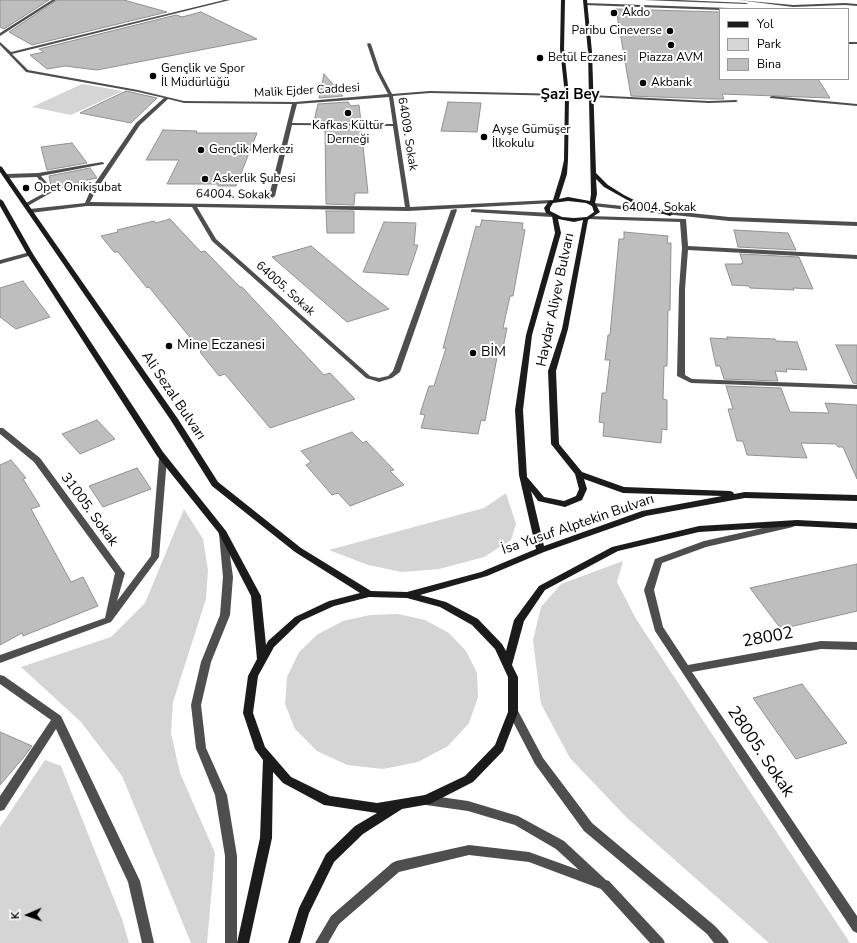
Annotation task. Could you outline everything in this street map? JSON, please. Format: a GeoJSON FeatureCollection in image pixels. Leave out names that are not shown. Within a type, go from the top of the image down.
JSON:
{"type":"FeatureCollection","features":[{"type":"Feature","properties":{"kind":"main road"},"geometry":{"type":"LineString","coordinates":[[563,0],[562,49],[567,95],[566,160],[564,174],[554,201],[575,199],[593,205],[592,96],[590,52],[585,2]]}},
{"type":"Feature","properties":{"kind":"main road","name":"Ali Sezal Bulvarı"},"geometry":{"type":"LineString","coordinates":[[0,168],[174,419],[215,484],[298,550],[369,594]]}},
{"type":"Feature","properties":{"kind":"main road"},"geometry":{"type":"LineString","coordinates":[[593,173],[606,186],[622,196],[640,205],[670,214]]}},
{"type":"Feature","properties":{"kind":"main road"},"geometry":{"type":"LineString","coordinates":[[0,201],[30,254],[163,458],[222,531],[256,596],[262,659]]}},
{"type":"Feature","properties":{"kind":"main road","name":"Haydar Aliyev Bulvarı"},"geometry":{"type":"LineString","coordinates":[[541,550],[523,475],[519,410],[530,335],[558,233],[554,215],[547,208],[554,201]]}},
{"type":"Feature","properties":{"kind":"main road","name":"Haydar Aliyev Bulvarı"},"geometry":{"type":"LineString","coordinates":[[579,474],[555,444],[552,371],[565,329],[588,218],[596,212],[593,205]]}},
{"type":"Feature","properties":{"kind":"main road"},"geometry":{"type":"LineString","coordinates":[[554,215],[574,220],[588,218]]}},
{"type":"Feature","properties":{"kind":"main road"},"geometry":{"type":"LineString","coordinates":[[523,475],[541,499],[565,504],[579,498],[583,489],[579,474]]}},
{"type":"Feature","properties":{"kind":"main road"},"geometry":{"type":"LineString","coordinates":[[579,474],[624,490],[745,495]]}},
{"type":"Feature","properties":{"kind":"main road","name":"İsa Yusuf Alptekin Bulvarı"},"geometry":{"type":"LineString","coordinates":[[407,595],[484,574],[541,550],[645,514],[745,495],[857,498]]}},
{"type":"Feature","properties":{"kind":"main road"},"geometry":{"type":"LineString","coordinates":[[507,666],[519,620],[542,588],[615,549],[699,529],[797,523],[857,526]]}},
{"type":"Feature","properties":{"kind":"main road"},"geometry":{"type":"LineString","coordinates":[[369,594],[407,595],[443,604],[475,622],[499,647],[513,677],[513,712],[499,748],[469,779],[426,800],[377,808],[328,801],[287,780],[260,749],[248,713],[253,676],[271,644],[298,619],[332,603],[369,594]]}},
{"type":"Feature","properties":{"kind":"main road"},"geometry":{"type":"LineString","coordinates":[[243,943],[266,838],[268,758]]}},
{"type":"Feature","properties":{"kind":"main road"},"geometry":{"type":"LineString","coordinates":[[294,943],[303,912],[330,858],[359,830],[401,804]]}},
{"type":"Feature","properties":{"kind":"street"},"geometry":{"type":"LineString","coordinates":[[0,35],[54,0]]}},
{"type":"Feature","properties":{"kind":"street"},"geometry":{"type":"LineString","coordinates":[[10,53],[228,0]]}},
{"type":"Feature","properties":{"kind":"street"},"geometry":{"type":"LineString","coordinates":[[645,0],[762,3]]}},
{"type":"Feature","properties":{"kind":"street"},"geometry":{"type":"LineString","coordinates":[[741,0],[794,8],[845,4],[857,5]]}},
{"type":"Feature","properties":{"kind":"street"},"geometry":{"type":"LineString","coordinates":[[585,2],[719,9]]}},
{"type":"Feature","properties":{"kind":"street","name":"Malik Ejder Caddesi"},"geometry":{"type":"LineString","coordinates":[[0,43],[27,71],[138,91],[184,102],[295,103],[430,92],[567,95]]}},
{"type":"Feature","properties":{"kind":"street","name":"64009. Sokak"},"geometry":{"type":"LineString","coordinates":[[369,44],[378,71],[392,95],[408,209]]}},
{"type":"Feature","properties":{"kind":"street"},"geometry":{"type":"LineString","coordinates":[[592,96],[714,102],[736,101]]}},
{"type":"Feature","properties":{"kind":"street"},"geometry":{"type":"LineString","coordinates":[[772,97],[857,105]]}},
{"type":"Feature","properties":{"kind":"street"},"geometry":{"type":"LineString","coordinates":[[88,204],[94,189],[138,124],[167,98]]}},
{"type":"Feature","properties":{"kind":"street"},"geometry":{"type":"LineString","coordinates":[[272,196],[295,103]]}},
{"type":"Feature","properties":{"kind":"street"},"geometry":{"type":"LineString","coordinates":[[290,124],[396,125]]}},
{"type":"Feature","properties":{"kind":"street"},"geometry":{"type":"LineString","coordinates":[[6,176],[38,175],[102,163]]}},
{"type":"Feature","properties":{"kind":"street"},"geometry":{"type":"LineString","coordinates":[[28,208],[51,191],[38,175]]}},
{"type":"Feature","properties":{"kind":"street","name":"64004. Sokak"},"geometry":{"type":"LineString","coordinates":[[28,208],[88,204],[408,209],[554,201]]}},
{"type":"Feature","properties":{"kind":"street","name":"64005. Sokak"},"geometry":{"type":"LineString","coordinates":[[193,205],[214,240],[368,377],[379,380],[390,377],[396,372],[454,210]]}},
{"type":"Feature","properties":{"kind":"street","name":"64004. Sokak"},"geometry":{"type":"LineString","coordinates":[[593,205],[729,219],[857,224]]}},
{"type":"Feature","properties":{"kind":"street","name":"64004. Sokak"},"geometry":{"type":"LineString","coordinates":[[437,208],[554,215]]}},
{"type":"Feature","properties":{"kind":"street","name":"64004. Sokak"},"geometry":{"type":"LineString","coordinates":[[588,218],[683,220],[729,219]]}},
{"type":"Feature","properties":{"kind":"street"},"geometry":{"type":"LineString","coordinates":[[683,220],[685,248],[682,289],[681,376],[691,381],[857,387]]}},
{"type":"Feature","properties":{"kind":"street"},"geometry":{"type":"LineString","coordinates":[[685,248],[857,257]]}},
{"type":"Feature","properties":{"kind":"street"},"geometry":{"type":"LineString","coordinates":[[0,262],[30,254]]}},
{"type":"Feature","properties":{"kind":"street","name":"31005. Sokak"},"geometry":{"type":"LineString","coordinates":[[0,430],[36,460],[120,573],[108,620]]}},
{"type":"Feature","properties":{"kind":"street"},"geometry":{"type":"LineString","coordinates":[[0,659],[108,620],[155,557],[163,458]]}},
{"type":"Feature","properties":{"kind":"street","name":"28005. Sokak"},"geometry":{"type":"LineString","coordinates":[[797,523],[704,544],[658,561],[649,590],[658,628],[857,927]]}},
{"type":"Feature","properties":{"kind":"street"},"geometry":{"type":"LineString","coordinates":[[222,531],[228,577],[225,615],[206,662],[196,705],[201,748],[221,795],[231,856],[231,943]]}},
{"type":"Feature","properties":{"kind":"street","name":"28002"},"geometry":{"type":"LineString","coordinates":[[685,669],[821,644],[857,646]]}},
{"type":"Feature","properties":{"kind":"street"},"geometry":{"type":"LineString","coordinates":[[0,679],[58,719],[134,881],[148,943]]}},
{"type":"Feature","properties":{"kind":"street"},"geometry":{"type":"LineString","coordinates":[[513,712],[539,760],[588,827],[711,930],[723,943]]}},
{"type":"Feature","properties":{"kind":"street"},"geometry":{"type":"LineString","coordinates":[[0,806],[58,719]]}},
{"type":"Feature","properties":{"kind":"street"},"geometry":{"type":"LineString","coordinates":[[426,800],[468,806],[518,821],[560,846],[605,885],[659,943]]}},
{"type":"Feature","properties":{"kind":"street"},"geometry":{"type":"LineString","coordinates":[[322,943],[335,920],[396,867],[469,850],[529,857],[605,885]]}},
{"type":"Feature","properties":{"kind":"green space"},"geometry":{"type":"Polygon","coordinates":[[[82,84],[123,91],[71,115],[32,107],[82,84]]]}},
{"type":"Feature","properties":{"kind":"green space"},"geometry":{"type":"Polygon","coordinates":[[[506,493],[516,524],[511,540],[484,557],[439,569],[402,572],[368,565],[329,550],[484,508],[506,493]]]}},
{"type":"Feature","properties":{"kind":"green space"},"geometry":{"type":"Polygon","coordinates":[[[184,509],[203,539],[208,570],[206,599],[173,702],[171,733],[180,773],[215,853],[207,943],[191,943],[122,776],[81,722],[21,667],[111,637],[145,603],[184,509]]]}},
{"type":"Feature","properties":{"kind":"green space"},"geometry":{"type":"Polygon","coordinates":[[[623,561],[617,582],[636,619],[850,943],[769,943],[626,817],[570,758],[541,704],[533,640],[541,607],[561,584],[623,561]]]}},
{"type":"Feature","properties":{"kind":"green space"},"geometry":{"type":"Polygon","coordinates":[[[398,614],[425,620],[449,633],[466,651],[477,673],[478,697],[469,723],[448,746],[418,762],[383,769],[347,765],[317,751],[295,729],[285,704],[287,677],[299,652],[318,634],[343,621],[370,615],[398,614]]]}},
{"type":"Feature","properties":{"kind":"green space"},"geometry":{"type":"Polygon","coordinates":[[[45,760],[61,766],[122,919],[129,943],[0,943],[0,827],[45,760]]]}},
{"type":"Feature","properties":{"kind":"building"},"geometry":{"type":"Polygon","coordinates":[[[0,0],[49,0],[4,29],[0,27],[0,0]]]}},
{"type":"Feature","properties":{"kind":"building"},"geometry":{"type":"Polygon","coordinates":[[[57,0],[124,0],[167,12],[32,45],[9,32],[57,0]]]}},
{"type":"Feature","properties":{"kind":"building","name":"Piazza AVM"},"geometry":{"type":"Polygon","coordinates":[[[616,9],[719,12],[719,80],[819,80],[830,98],[722,94],[724,99],[631,96],[616,9]]]}},
{"type":"Feature","properties":{"kind":"building"},"geometry":{"type":"Polygon","coordinates":[[[201,12],[257,39],[97,70],[65,66],[47,69],[30,55],[44,52],[39,49],[176,15],[182,17],[201,12]]]}},
{"type":"Feature","properties":{"kind":"building"},"geometry":{"type":"Polygon","coordinates":[[[324,74],[343,96],[319,98],[324,74]]]}},
{"type":"Feature","properties":{"kind":"building"},"geometry":{"type":"Polygon","coordinates":[[[126,91],[157,98],[131,123],[80,113],[126,91]]]}},
{"type":"Feature","properties":{"kind":"building","name":"Kafkas Kültür Derneği"},"geometry":{"type":"Polygon","coordinates":[[[348,102],[351,106],[359,105],[361,122],[314,121],[318,104],[348,102]]]}},
{"type":"Feature","properties":{"kind":"building"},"geometry":{"type":"Polygon","coordinates":[[[448,102],[481,103],[477,132],[441,131],[448,102]]]}},
{"type":"Feature","properties":{"kind":"building"},"geometry":{"type":"Polygon","coordinates":[[[325,127],[361,127],[368,193],[355,193],[354,205],[326,204],[325,127]]]}},
{"type":"Feature","properties":{"kind":"building"},"geometry":{"type":"Polygon","coordinates":[[[163,130],[197,131],[196,133],[257,133],[236,186],[218,186],[218,184],[167,184],[179,160],[146,160],[163,130]]]}},
{"type":"Feature","properties":{"kind":"building"},"geometry":{"type":"Polygon","coordinates":[[[72,143],[87,163],[47,170],[41,147],[72,143]]]}},
{"type":"Feature","properties":{"kind":"building"},"geometry":{"type":"Polygon","coordinates":[[[90,168],[97,178],[78,182],[80,184],[54,189],[51,186],[49,176],[90,168]]]}},
{"type":"Feature","properties":{"kind":"building"},"geometry":{"type":"Polygon","coordinates":[[[326,211],[354,211],[354,233],[327,233],[326,211]]]}},
{"type":"Feature","properties":{"kind":"building"},"geometry":{"type":"Polygon","coordinates":[[[170,219],[201,252],[205,251],[240,287],[242,287],[324,375],[330,373],[355,399],[270,428],[225,374],[219,376],[200,352],[201,351],[149,287],[147,288],[118,252],[114,252],[101,236],[118,232],[117,230],[154,221],[156,223],[170,219]]]}},
{"type":"Feature","properties":{"kind":"building"},"geometry":{"type":"Polygon","coordinates":[[[482,220],[523,223],[522,229],[525,230],[513,296],[510,296],[503,328],[507,328],[502,353],[498,352],[485,421],[481,420],[478,434],[421,428],[425,415],[420,414],[429,386],[434,386],[446,348],[443,348],[476,226],[480,227],[482,220]]]}},
{"type":"Feature","properties":{"kind":"building"},"geometry":{"type":"Polygon","coordinates":[[[384,222],[416,223],[414,245],[418,245],[408,275],[363,272],[384,222]]]}},
{"type":"Feature","properties":{"kind":"building"},"geometry":{"type":"Polygon","coordinates":[[[734,230],[788,233],[796,250],[738,247],[734,230]]]}},
{"type":"Feature","properties":{"kind":"building"},"geometry":{"type":"Polygon","coordinates":[[[624,232],[668,236],[667,243],[671,243],[670,310],[668,310],[667,366],[664,366],[663,399],[667,400],[667,430],[662,429],[661,443],[603,436],[604,423],[599,422],[602,393],[606,393],[610,360],[605,360],[608,335],[610,335],[619,239],[624,239],[624,232]]]}},
{"type":"Feature","properties":{"kind":"building"},"geometry":{"type":"Polygon","coordinates":[[[311,246],[389,309],[347,322],[272,257],[311,246]]]}},
{"type":"Feature","properties":{"kind":"building"},"geometry":{"type":"Polygon","coordinates":[[[740,254],[799,257],[813,289],[793,288],[794,290],[750,288],[749,286],[732,285],[725,264],[742,264],[740,254]]]}},
{"type":"Feature","properties":{"kind":"building"},"geometry":{"type":"Polygon","coordinates":[[[23,281],[50,317],[16,329],[0,317],[0,288],[23,281]]]}},
{"type":"Feature","properties":{"kind":"building"},"geometry":{"type":"Polygon","coordinates":[[[727,337],[775,339],[776,341],[797,342],[807,370],[786,369],[787,372],[775,371],[778,381],[724,379],[720,366],[716,366],[710,338],[728,339],[727,337]]]}},
{"type":"Feature","properties":{"kind":"building"},"geometry":{"type":"Polygon","coordinates":[[[836,345],[857,345],[857,384],[853,383],[836,345]]]}},
{"type":"Feature","properties":{"kind":"building"},"geometry":{"type":"Polygon","coordinates":[[[726,386],[781,388],[790,412],[829,413],[825,403],[857,405],[857,479],[843,447],[838,447],[836,444],[801,443],[807,458],[747,455],[743,441],[737,441],[728,409],[733,409],[726,386]]]}},
{"type":"Feature","properties":{"kind":"building"},"geometry":{"type":"Polygon","coordinates":[[[97,420],[115,439],[80,454],[62,434],[97,420]]]}},
{"type":"Feature","properties":{"kind":"building"},"geometry":{"type":"Polygon","coordinates":[[[352,432],[363,443],[366,441],[394,470],[390,471],[404,485],[350,506],[338,493],[332,495],[306,465],[311,462],[301,451],[352,432]]]}},
{"type":"Feature","properties":{"kind":"building"},"geometry":{"type":"Polygon","coordinates":[[[11,460],[26,478],[23,479],[40,506],[31,509],[71,582],[83,577],[98,606],[23,636],[22,633],[0,645],[0,465],[11,460]]]}},
{"type":"Feature","properties":{"kind":"building"},"geometry":{"type":"Polygon","coordinates":[[[137,468],[151,489],[103,507],[89,486],[137,468]]]}},
{"type":"Feature","properties":{"kind":"building"},"geometry":{"type":"Polygon","coordinates":[[[857,564],[857,611],[781,629],[750,588],[857,564]]]}},
{"type":"Feature","properties":{"kind":"building"},"geometry":{"type":"Polygon","coordinates":[[[802,684],[847,743],[796,759],[753,698],[802,684]]]}},
{"type":"Feature","properties":{"kind":"building"},"geometry":{"type":"Polygon","coordinates":[[[0,732],[32,746],[0,785],[0,732]]]}},
{"type":"Feature","properties":{"kind":"place","name":"Akdo"},"geometry":{"type":"Point","coordinates":[614,13]}},
{"type":"Feature","properties":{"kind":"place","name":"Paribu Cineverse"},"geometry":{"type":"Point","coordinates":[670,31]}},
{"type":"Feature","properties":{"kind":"place","name":"Piazza AVM"},"geometry":{"type":"Point","coordinates":[671,45]}},
{"type":"Feature","properties":{"kind":"place","name":"Betül Eczanesi"},"geometry":{"type":"Point","coordinates":[540,58]}},
{"type":"Feature","properties":{"kind":"place","name":"Gençlik ve Spor İl Müdürlüğü"},"geometry":{"type":"Point","coordinates":[153,76]}},
{"type":"Feature","properties":{"kind":"place","name":"Akbank"},"geometry":{"type":"Point","coordinates":[643,83]}},
{"type":"Feature","properties":{"kind":"place","name":"Kafkas Kültür Derneği"},"geometry":{"type":"Point","coordinates":[348,113]}},
{"type":"Feature","properties":{"kind":"place","name":"Ayşe Gümüşer İlkokulu"},"geometry":{"type":"Point","coordinates":[484,137]}},
{"type":"Feature","properties":{"kind":"place","name":"Gençlik Merkezi"},"geometry":{"type":"Point","coordinates":[201,150]}},
{"type":"Feature","properties":{"kind":"place","name":"Askerlik Şubesi"},"geometry":{"type":"Point","coordinates":[205,179]}},
{"type":"Feature","properties":{"kind":"place","name":"Opet Onikişubat"},"geometry":{"type":"Point","coordinates":[26,188]}},
{"type":"Feature","properties":{"kind":"place","name":"Mine Eczanesi"},"geometry":{"type":"Point","coordinates":[169,346]}},
{"type":"Feature","properties":{"kind":"place","name":"BİM"},"geometry":{"type":"Point","coordinates":[473,353]}},
{"type":"Feature","properties":{"kind":"district","name":"Şazi Bey"},"geometry":{"type":"Point","coordinates":[570,95]}}]}
